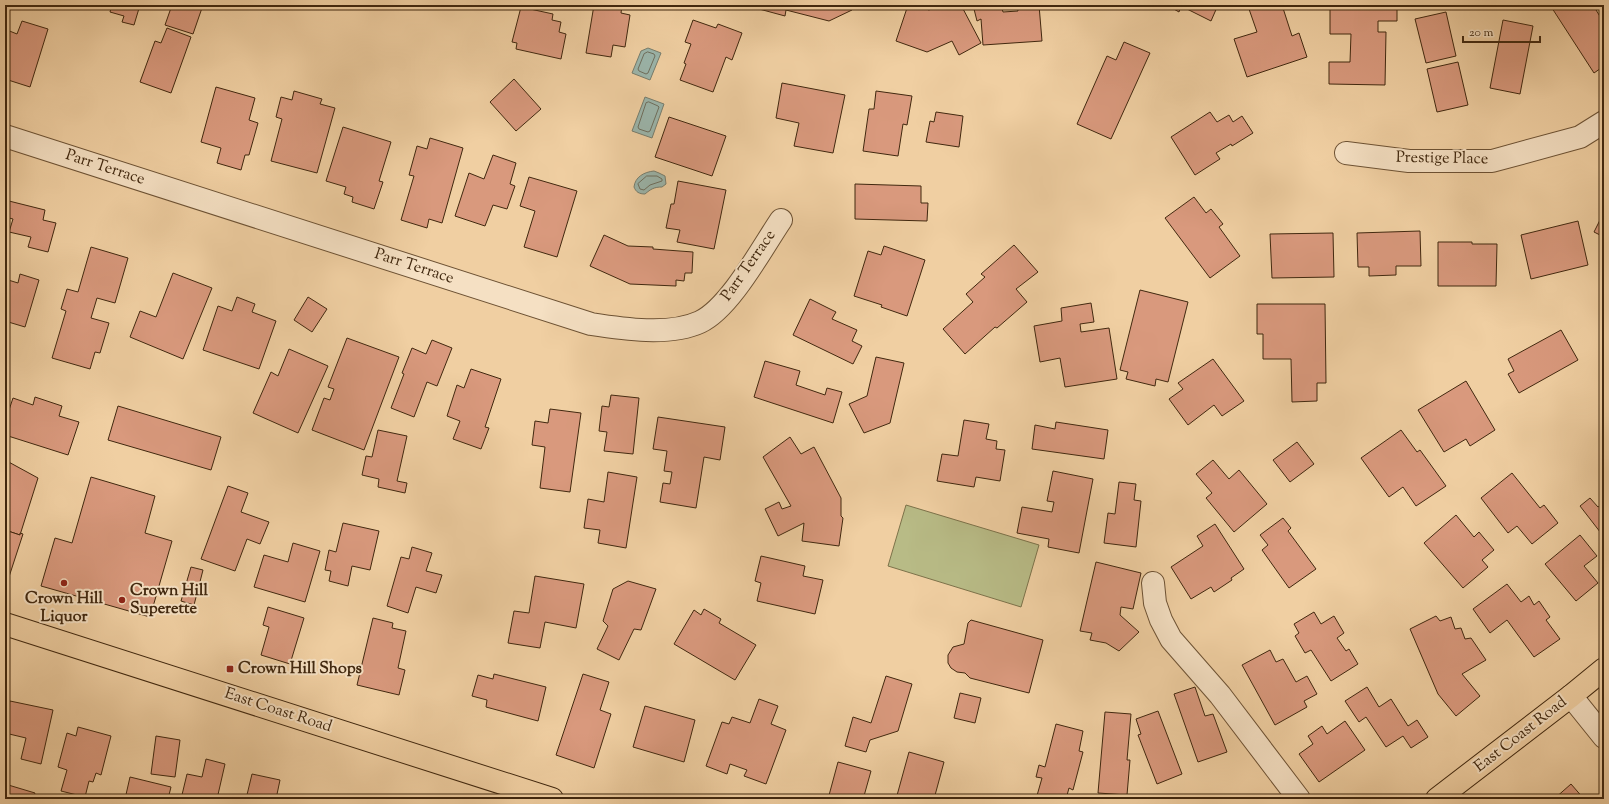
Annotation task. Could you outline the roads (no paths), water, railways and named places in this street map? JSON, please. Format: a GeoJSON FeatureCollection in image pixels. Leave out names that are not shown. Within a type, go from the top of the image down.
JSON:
{"type":"FeatureCollection","features":[{"type":"Feature","properties":{"kind":"main road","name":"East Coast Road"},"geometry":{"type":"LineString","coordinates":[[5,624],[552,799]]}},
{"type":"Feature","properties":{"kind":"main road","name":"East Coast Road"},"geometry":{"type":"LineString","coordinates":[[1437,799],[1604,669]]}},
{"type":"Feature","properties":{"kind":"street","name":"Prestige Place"},"geometry":{"type":"LineString","coordinates":[[1346,153],[1409,161],[1492,161],[1580,136],[1604,122]]}},
{"type":"Feature","properties":{"kind":"street","name":"Parr Terrace"},"geometry":{"type":"LineString","coordinates":[[5,136],[591,324],[619,329],[678,329],[700,322],[721,307],[735,290],[782,220]]}},
{"type":"Feature","properties":{"kind":"street"},"geometry":{"type":"LineString","coordinates":[[1153,582],[1155,603],[1161,620],[1172,639],[1220,695],[1299,799]]}},
{"type":"Feature","properties":{"kind":"street"},"geometry":{"type":"LineString","coordinates":[[1571,696],[1604,737]]}},
{"type":"Feature","properties":{"kind":"water"},"geometry":{"type":"Polygon","coordinates":[[[648,48],[661,53],[650,80],[632,73],[641,51],[648,48]]]}},
{"type":"Feature","properties":{"kind":"water"},"geometry":{"type":"Polygon","coordinates":[[[645,97],[664,104],[652,138],[632,131],[645,97]]]}},
{"type":"Feature","properties":{"kind":"water"},"geometry":{"type":"Polygon","coordinates":[[[654,171],[665,176],[666,184],[645,194],[639,193],[634,187],[636,180],[644,174],[654,171]]]}},
{"type":"Feature","properties":{"kind":"place","name":"Crown Hill Liquor"},"geometry":{"type":"Point","coordinates":[64,583]}},
{"type":"Feature","properties":{"kind":"place","name":"Crown Hill Superette"},"geometry":{"type":"Point","coordinates":[122,600]}},
{"type":"Feature","properties":{"kind":"place","name":"Crown Hill Shops"},"geometry":{"type":"Point","coordinates":[230,669]}}]}
